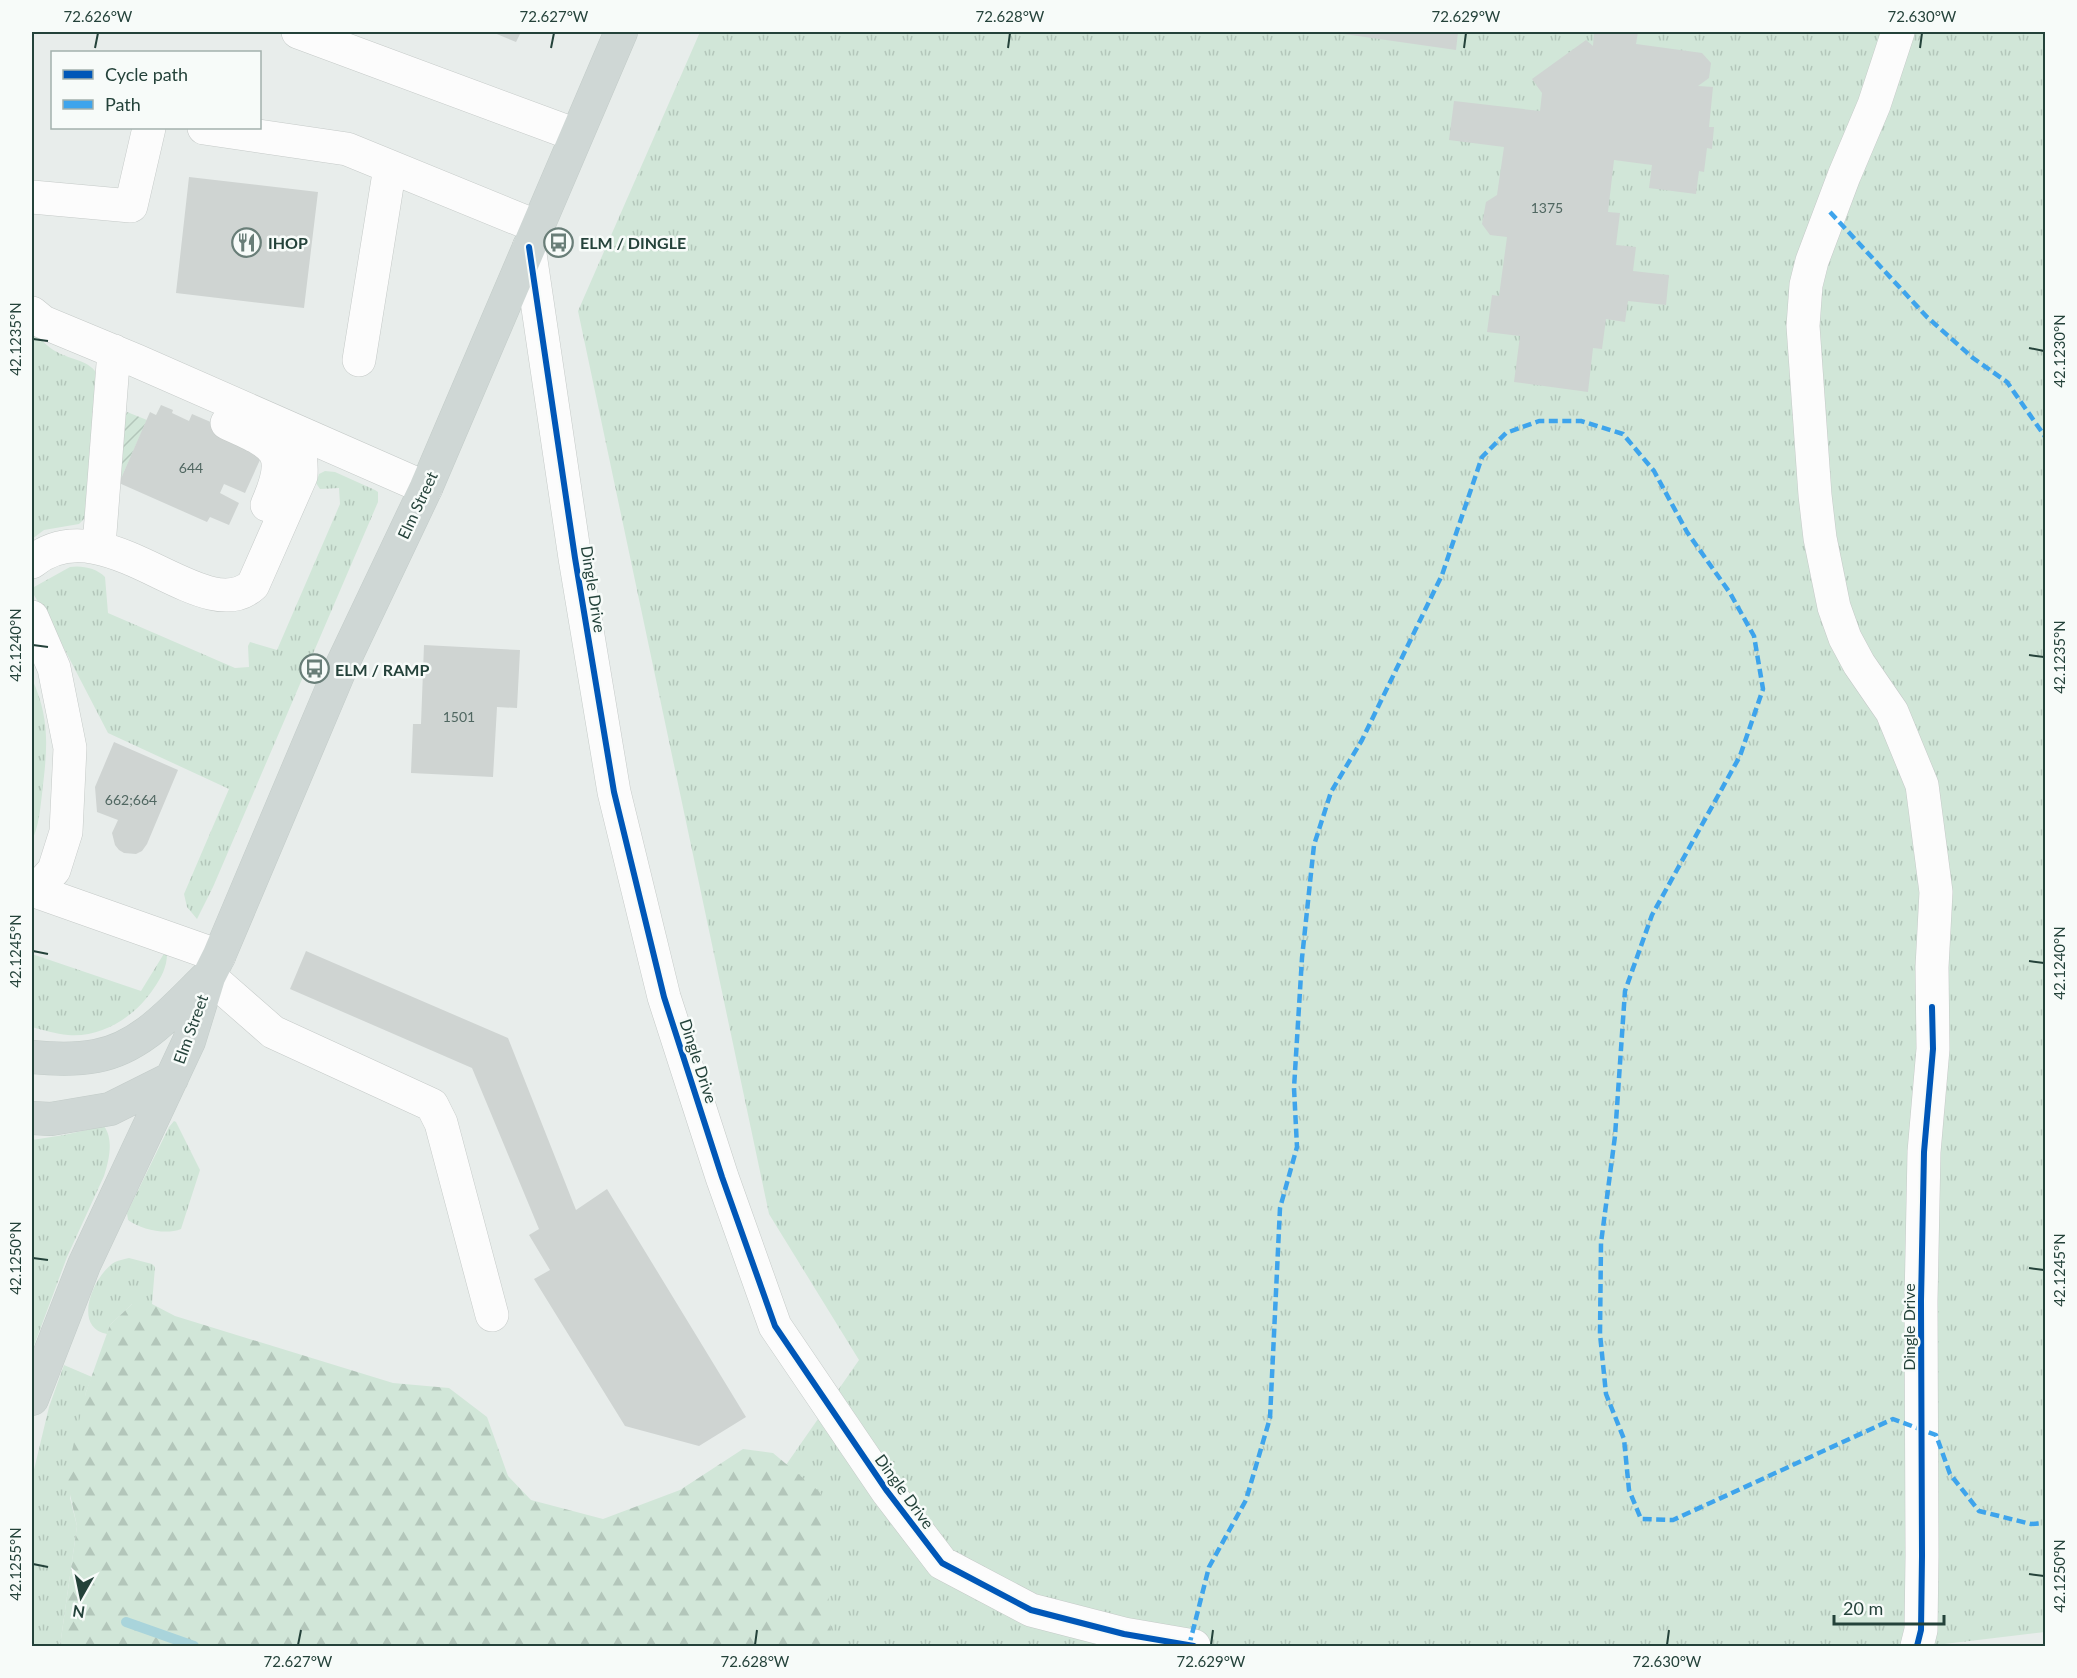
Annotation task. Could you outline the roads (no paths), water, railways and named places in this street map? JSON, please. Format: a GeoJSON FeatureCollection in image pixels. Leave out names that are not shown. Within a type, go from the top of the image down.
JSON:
{"type":"FeatureCollection","features":[{"type":"Feature","properties":{"kind":"main road","name":"Elm Street"},"geometry":{"type":"LineString","coordinates":[[32,1118],[51,1119],[110,1110],[172,1078],[189,1041],[214,966],[342,664],[426,488],[621,32]]}},
{"type":"Feature","properties":{"kind":"main road","name":"Elm Street"},"geometry":{"type":"LineString","coordinates":[[32,1057],[80,1059],[116,1050],[149,1032],[214,966]]}},
{"type":"Feature","properties":{"kind":"main road"},"geometry":{"type":"LineString","coordinates":[[32,1399],[84,1265],[172,1078]]}},
{"type":"Feature","properties":{"kind":"street"},"geometry":{"type":"LineString","coordinates":[[298,32],[576,135]]}},
{"type":"Feature","properties":{"kind":"street","name":"Dingle Drive"},"geometry":{"type":"LineString","coordinates":[[1898,32],[1874,105],[1812,261],[1806,285],[1803,326],[1815,495],[1824,561],[1834,607],[1850,647],[1892,712],[1922,785],[1936,892],[1932,967],[1933,1049],[1924,1164],[1921,1301],[1922,1567],[1921,1630],[1917,1647]]}},
{"type":"Feature","properties":{"kind":"street"},"geometry":{"type":"LineString","coordinates":[[32,197],[131,206],[149,129]]}},
{"type":"Feature","properties":{"kind":"street"},"geometry":{"type":"LineString","coordinates":[[211,129],[347,149],[390,167],[534,237]]}},
{"type":"Feature","properties":{"kind":"street"},"geometry":{"type":"LineString","coordinates":[[359,360],[390,167]]}},
{"type":"Feature","properties":{"kind":"street","name":"Dingle Drive"},"geometry":{"type":"LineString","coordinates":[[534,237],[575,558],[614,792],[664,997],[722,1177],[776,1326],[887,1491],[942,1563],[1031,1610],[1124,1634],[1194,1647]]}},
{"type":"Feature","properties":{"kind":"street"},"geometry":{"type":"LineString","coordinates":[[32,313],[43,322],[126,356],[426,488]]}},
{"type":"Feature","properties":{"kind":"street"},"geometry":{"type":"LineString","coordinates":[[99,546],[126,356]]}},
{"type":"Feature","properties":{"kind":"street"},"geometry":{"type":"LineString","coordinates":[[126,356],[154,390],[261,438],[276,452],[279,463],[276,484],[239,571],[226,581],[216,584],[190,585]]}},
{"type":"Feature","properties":{"kind":"street"},"geometry":{"type":"LineString","coordinates":[[32,562],[39,556],[79,544],[99,546],[208,592],[232,596],[245,593],[253,585],[301,476],[300,449],[296,438],[287,427]]}},
{"type":"Feature","properties":{"kind":"street"},"geometry":{"type":"LineString","coordinates":[[32,617],[54,668],[70,748],[66,832],[54,870],[40,886],[32,890]]}},
{"type":"Feature","properties":{"kind":"street"},"geometry":{"type":"LineString","coordinates":[[32,890],[214,966],[273,1032],[432,1105],[441,1123],[492,1315]]}},
{"type":"Feature","properties":{"kind":"waterway"},"geometry":{"type":"LineString","coordinates":[[126,1622],[194,1646]]}},
{"type":"Feature","properties":{"kind":"place","name":"IHOP"},"geometry":{"type":"Point","coordinates":[247,242]}},
{"type":"Feature","properties":{"kind":"place","name":"ELM / DINGLE"},"geometry":{"type":"Point","coordinates":[559,242]}},
{"type":"Feature","properties":{"kind":"place","name":"ELM / RAMP"},"geometry":{"type":"Point","coordinates":[314,669]}}]}
